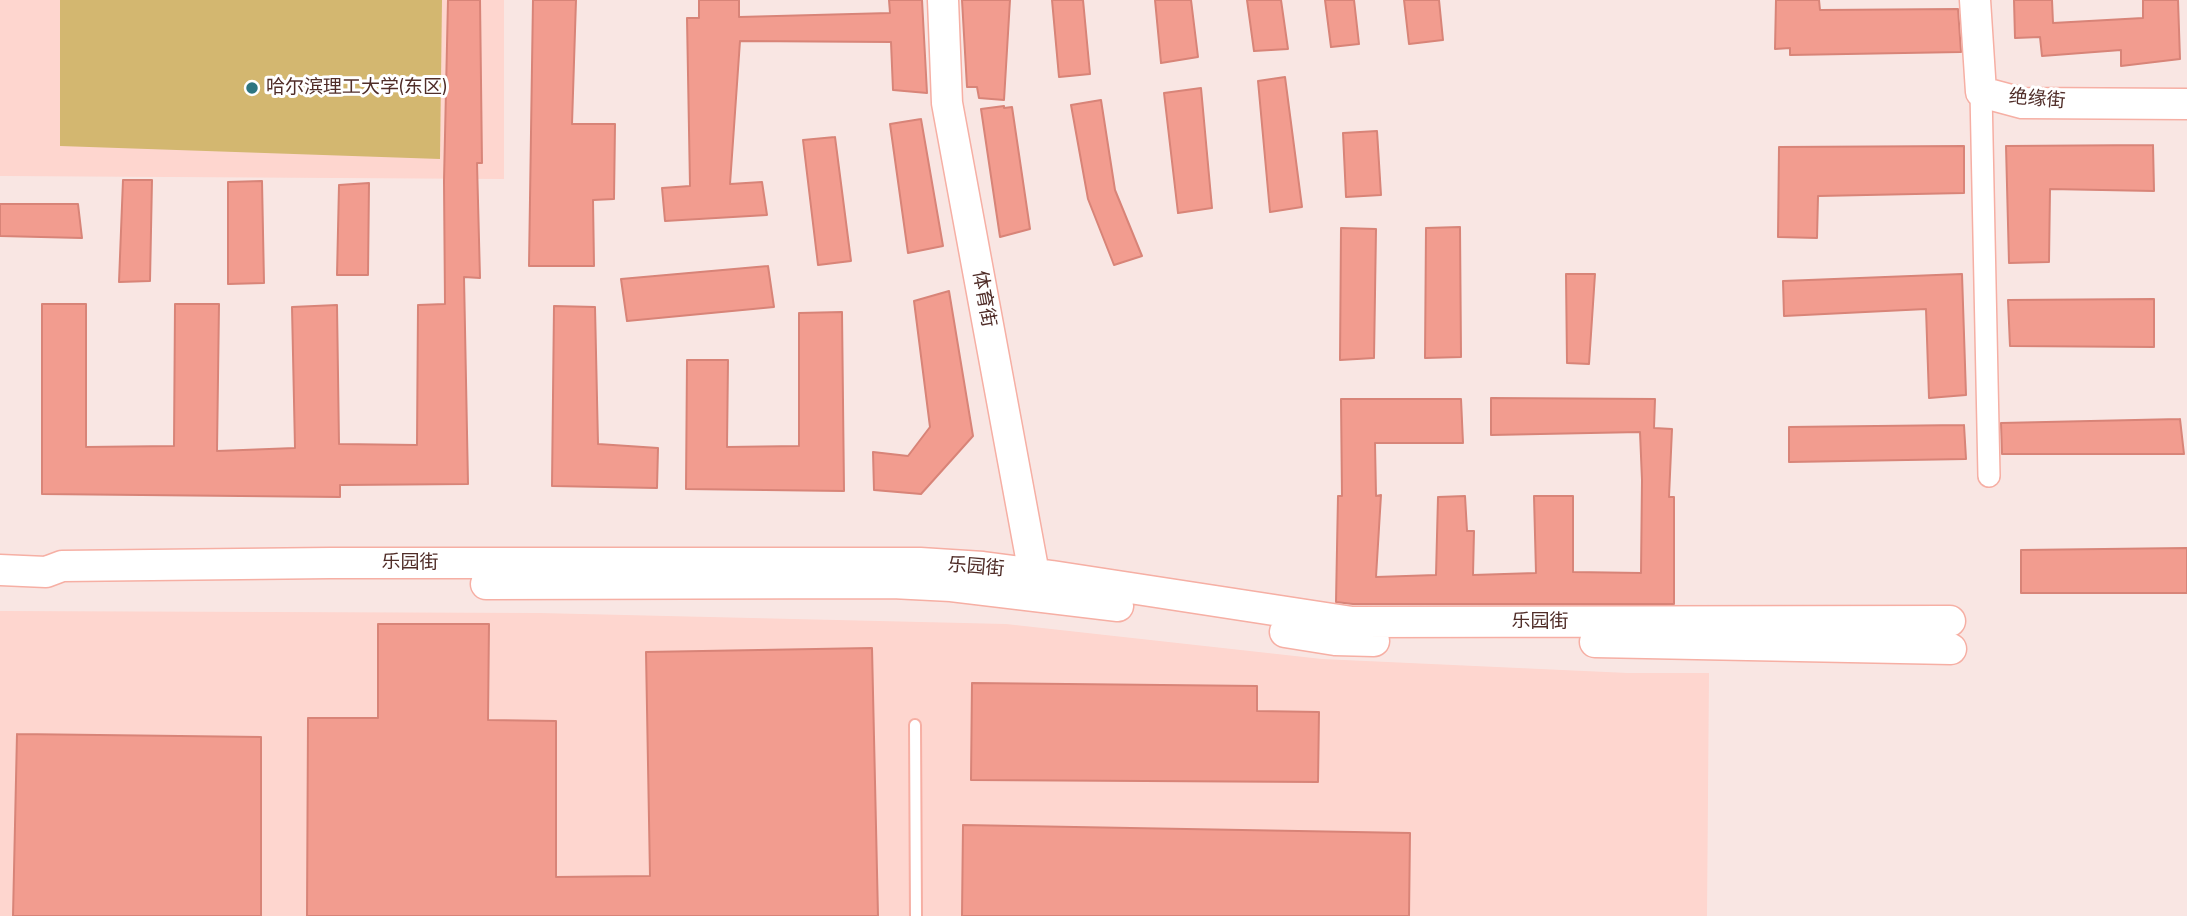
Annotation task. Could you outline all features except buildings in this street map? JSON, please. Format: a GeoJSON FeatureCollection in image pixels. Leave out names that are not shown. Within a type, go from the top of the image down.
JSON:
{"type":"FeatureCollection","features":[{"type":"Feature","properties":{"kind":"main road","name":"体育街"},"geometry":{"type":"LineString","coordinates":[[943,0],[947,103],[1036,585]]}},
{"type":"Feature","properties":{"kind":"main road","name":"绝缘街"},"geometry":{"type":"LineString","coordinates":[[1975,0],[1981,92],[2022,103],[2187,104]]}},
{"type":"Feature","properties":{"kind":"main road","name":"乐园街"},"geometry":{"type":"LineString","coordinates":[[0,570],[46,572],[62,566],[196,564],[863,562],[971,566],[1036,585]]}},
{"type":"Feature","properties":{"kind":"main road","name":"乐园街"},"geometry":{"type":"LineString","coordinates":[[0,589],[48,589],[73,584],[113,582],[1036,585],[1352,622],[1951,635]]}},
{"type":"Feature","properties":{"kind":"street"},"geometry":{"type":"LineString","coordinates":[[1981,92],[1989,476]]}},
{"type":"Feature","properties":{"kind":"lane"},"geometry":{"type":"LineString","coordinates":[[915,725],[916,916]]}},
{"type":"Feature","properties":{"kind":"shaded area","name":"哈尔滨理工大学(东区)"},"geometry":{"type":"Polygon","coordinates":[[[0,0],[504,0],[504,179],[0,176],[0,0]]]}},
{"type":"Feature","properties":{"kind":"shaded area","name":"哈尔滨理工大学(东区)"},"geometry":{"type":"Polygon","coordinates":[[[60,0],[442,0],[440,159],[60,146],[60,0]]]}},
{"type":"Feature","properties":{"kind":"shaded area"},"geometry":{"type":"Polygon","coordinates":[[[0,611],[540,613],[1006,624],[1322,659],[1628,673],[1709,673],[1707,916],[0,916],[0,611]]]}},
{"type":"Feature","properties":{"kind":"place","name":"哈尔滨理工大学(东区)"},"geometry":{"type":"Point","coordinates":[252,88]}}]}
